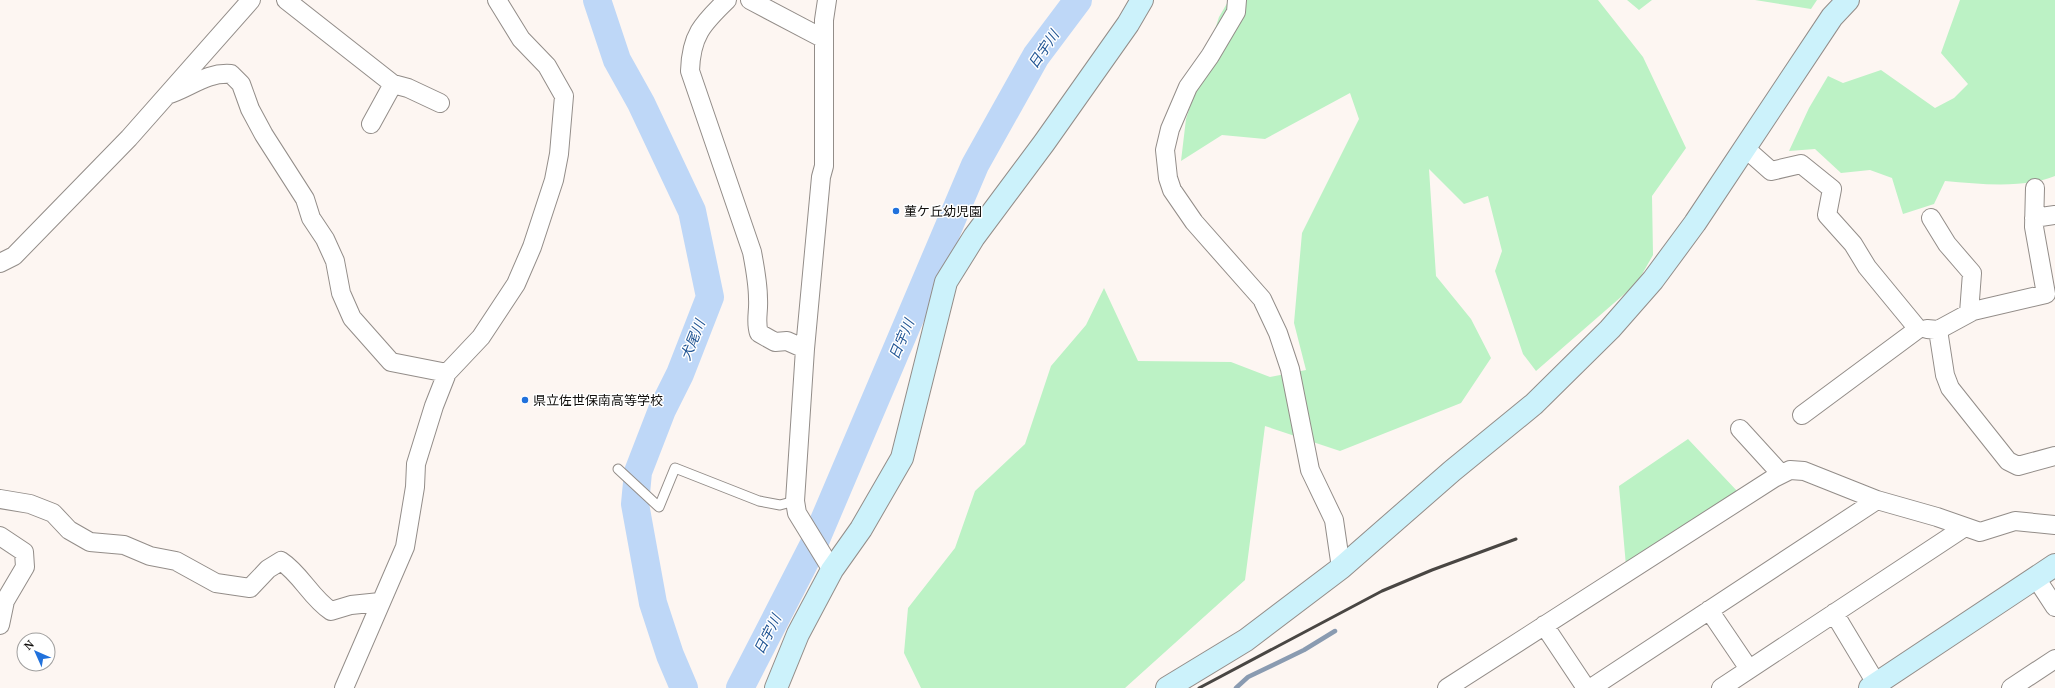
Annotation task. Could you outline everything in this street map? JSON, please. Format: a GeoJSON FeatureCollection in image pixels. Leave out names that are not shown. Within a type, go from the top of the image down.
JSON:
{"type":"FeatureCollection","features":[{"type":"Feature","properties":{"kind":"street"},"geometry":{"type":"LineString","coordinates":[[0,264],[14,256],[45,226],[167,95],[251,0]]}},
{"type":"Feature","properties":{"kind":"street"},"geometry":{"type":"LineString","coordinates":[[286,0],[393,84],[408,88],[440,103]]}},
{"type":"Feature","properties":{"kind":"street"},"geometry":{"type":"LineString","coordinates":[[344,688],[405,547],[416,486],[416,464],[434,406],[447,373],[481,337],[516,284],[534,240],[554,180],[559,154],[564,96],[547,66],[521,39],[497,0]]}},
{"type":"Feature","properties":{"kind":"street"},"geometry":{"type":"LineString","coordinates":[[727,0],[699,29],[690,52],[690,71],[752,252],[757,278],[758,302],[756,324],[759,334],[775,342],[787,341],[805,349]]}},
{"type":"Feature","properties":{"kind":"street"},"geometry":{"type":"LineString","coordinates":[[750,0],[824,39]]}},
{"type":"Feature","properties":{"kind":"street"},"geometry":{"type":"LineString","coordinates":[[827,0],[824,39],[824,166],[821,177],[805,349],[796,507],[829,565]]}},
{"type":"Feature","properties":{"kind":"street"},"geometry":{"type":"LineString","coordinates":[[776,688],[829,565],[861,529],[902,458],[946,282],[974,237],[1048,137],[1128,24],[1142,0]]}},
{"type":"Feature","properties":{"kind":"street"},"geometry":{"type":"LineString","coordinates":[[1237,0],[1236,12],[1210,56],[1188,87],[1170,129],[1165,150],[1168,178],[1172,190],[1194,222],[1255,290],[1262,299],[1272,319],[1290,370],[1310,470],[1334,520],[1341,568]]}},
{"type":"Feature","properties":{"kind":"street"},"geometry":{"type":"LineString","coordinates":[[1167,688],[1246,640],[1341,568],[1452,470],[1534,404],[1610,330],[1657,274],[1695,223],[1832,17],[1848,0]]}},
{"type":"Feature","properties":{"kind":"street"},"geometry":{"type":"LineString","coordinates":[[167,95],[183,90],[203,78],[218,73],[231,74],[241,84],[250,109],[264,135],[305,198],[311,218],[325,239],[335,261],[341,293],[352,318],[391,362],[447,373]]}},
{"type":"Feature","properties":{"kind":"street"},"geometry":{"type":"LineString","coordinates":[[371,124],[393,84]]}},
{"type":"Feature","properties":{"kind":"street"},"geometry":{"type":"LineString","coordinates":[[1745,148],[1771,170],[1801,164],[1832,189],[1827,215],[1853,244],[1867,267],[1918,329]]}},
{"type":"Feature","properties":{"kind":"street"},"geometry":{"type":"LineString","coordinates":[[1802,415],[1918,329],[1938,330],[1969,313],[2051,294],[2034,227],[2035,188]]}},
{"type":"Feature","properties":{"kind":"street"},"geometry":{"type":"LineString","coordinates":[[2034,218],[2055,216]]}},
{"type":"Feature","properties":{"kind":"street"},"geometry":{"type":"LineString","coordinates":[[1931,218],[1946,244],[1972,274],[1969,313]]}},
{"type":"Feature","properties":{"kind":"street"},"geometry":{"type":"LineString","coordinates":[[1938,330],[1945,375],[1950,388],[2002,455],[2008,461],[2018,466],[2055,456]]}},
{"type":"Feature","properties":{"kind":"street"},"geometry":{"type":"LineString","coordinates":[[1740,429],[1781,474]]}},
{"type":"Feature","properties":{"kind":"street"},"geometry":{"type":"LineString","coordinates":[[1447,688],[1781,474],[1790,470],[1804,471],[1877,500],[1980,532],[2015,521],[2055,525]]}},
{"type":"Feature","properties":{"kind":"street"},"geometry":{"type":"LineString","coordinates":[[0,499],[30,504],[53,513],[69,530],[90,542],[124,545],[150,556],[176,561],[216,583],[250,588],[268,570],[281,561],[293,568],[322,605],[331,611],[351,605],[380,602]]}},
{"type":"Feature","properties":{"kind":"street"},"geometry":{"type":"LineString","coordinates":[[1591,688],[1877,500]]}},
{"type":"Feature","properties":{"kind":"street"},"geometry":{"type":"LineString","coordinates":[[1721,688],[1965,527]]}},
{"type":"Feature","properties":{"kind":"street"},"geometry":{"type":"LineString","coordinates":[[0,536],[24,552],[25,567],[5,601],[0,625]]}},
{"type":"Feature","properties":{"kind":"street"},"geometry":{"type":"LineString","coordinates":[[1834,614],[1873,686],[2055,565]]}},
{"type":"Feature","properties":{"kind":"street"},"geometry":{"type":"LineString","coordinates":[[2036,578],[2055,607]]}},
{"type":"Feature","properties":{"kind":"street"},"geometry":{"type":"LineString","coordinates":[[1709,610],[1749,670]]}},
{"type":"Feature","properties":{"kind":"street"},"geometry":{"type":"LineString","coordinates":[[1544,625],[1586,688]]}},
{"type":"Feature","properties":{"kind":"street"},"geometry":{"type":"LineString","coordinates":[[2011,688],[2055,659]]}},
{"type":"Feature","properties":{"kind":"lane"},"geometry":{"type":"LineString","coordinates":[[618,469],[659,507],[675,468],[759,501],[796,507]]}},
{"type":"Feature","properties":{"kind":"green space"},"geometry":{"type":"Polygon","coordinates":[[[1229,0],[1598,0],[1643,57],[1686,148],[1652,196],[1653,255],[1637,283],[1536,371],[1523,354],[1495,271],[1502,251],[1488,196],[1464,204],[1429,169],[1436,276],[1471,319],[1491,358],[1461,403],[1340,451],[1265,426],[1245,580],[1125,688],[921,688],[904,653],[908,608],[955,548],[975,491],[1025,444],[1051,366],[1086,325],[1104,288],[1138,361],[1231,362],[1270,377],[1306,370],[1294,323],[1302,233],[1359,119],[1350,93],[1265,139],[1222,135],[1181,161],[1186,119],[1219,17],[1229,0]]]}},
{"type":"Feature","properties":{"kind":"green space"},"geometry":{"type":"Polygon","coordinates":[[[1627,0],[1652,0],[1639,10],[1627,0]]]}},
{"type":"Feature","properties":{"kind":"green space"},"geometry":{"type":"Polygon","coordinates":[[[1755,0],[1817,0],[1811,9],[1755,0]]]}},
{"type":"Feature","properties":{"kind":"green space"},"geometry":{"type":"Polygon","coordinates":[[[1960,0],[2055,0],[2055,176],[2029,183],[2015,184],[1945,181],[1934,204],[1903,214],[1892,178],[1870,170],[1841,173],[1815,149],[1789,151],[1809,108],[1828,76],[1843,83],[1881,70],[1935,108],[1954,98],[1968,84],[1941,53],[1960,0]]]}},
{"type":"Feature","properties":{"kind":"green space"},"geometry":{"type":"Polygon","coordinates":[[[1688,439],[1738,492],[1626,566],[1619,486],[1688,439]]]}},
{"type":"Feature","properties":{"kind":"waterway","name":"犬尾川"},"geometry":{"type":"LineString","coordinates":[[597,0],[617,60],[641,103],[692,211],[710,297],[680,374],[662,410],[638,472],[635,504],[653,603],[670,655],[684,688]]}},
{"type":"Feature","properties":{"kind":"waterway","name":"日宇川"},"geometry":{"type":"LineString","coordinates":[[740,688],[814,544],[975,165],[1036,56],[1078,0]]}},
{"type":"Feature","properties":{"kind":"waterway"},"geometry":{"type":"LineString","coordinates":[[1236,688],[1248,677],[1304,650],[1335,631]]}},
{"type":"Feature","properties":{"kind":"railway"},"geometry":{"type":"LineString","coordinates":[[1199,688],[1382,591],[1432,570],[1516,539]]}},
{"type":"Feature","properties":{"kind":"place","name":"菫ケ丘幼児園"},"geometry":{"type":"Point","coordinates":[896,211]}},
{"type":"Feature","properties":{"kind":"place","name":"県立佐世保南高等学校"},"geometry":{"type":"Point","coordinates":[525,400]}}]}
